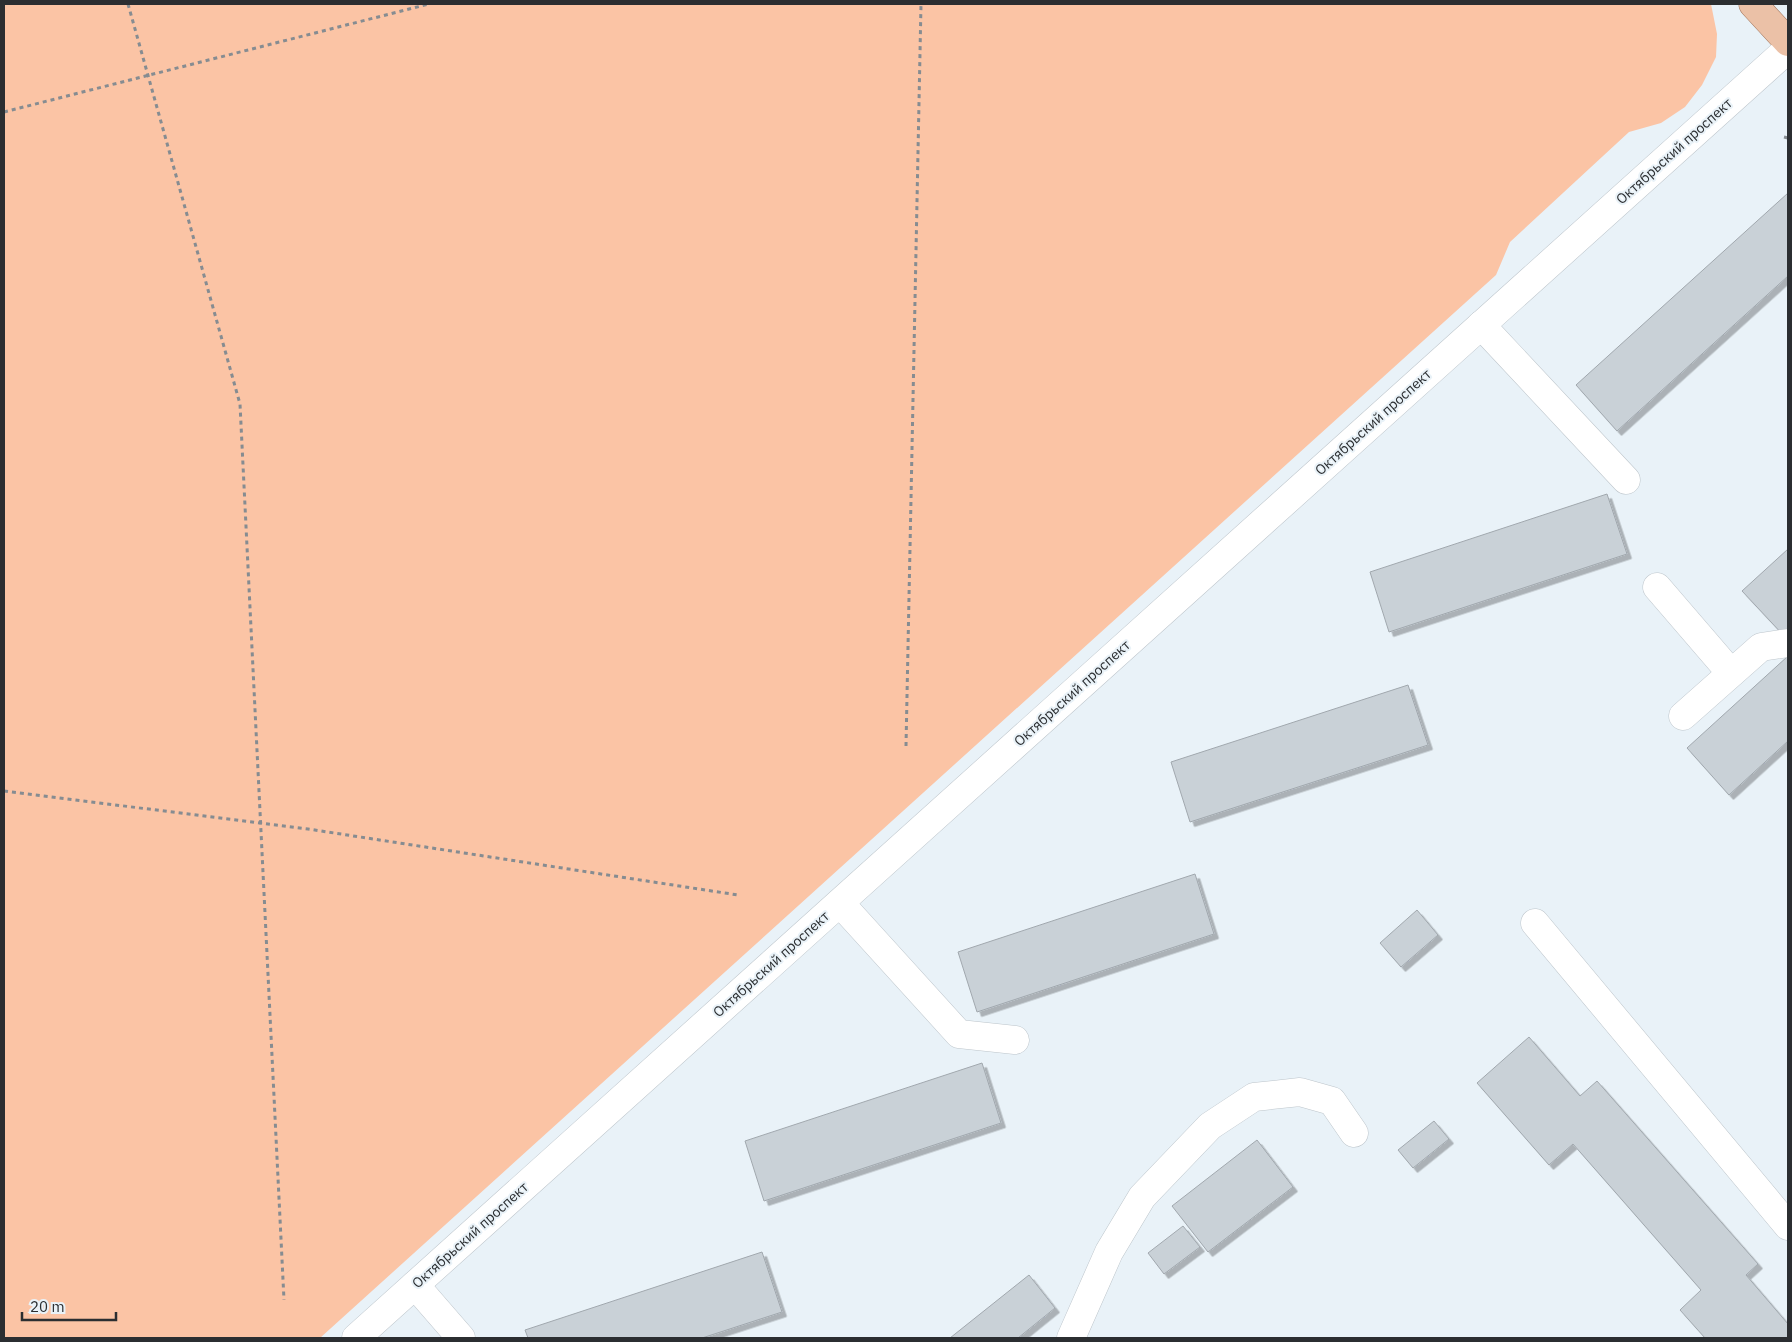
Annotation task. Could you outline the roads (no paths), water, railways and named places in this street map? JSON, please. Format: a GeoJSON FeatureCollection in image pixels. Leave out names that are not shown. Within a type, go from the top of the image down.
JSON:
{"type":"FeatureCollection","features":[{"type":"Feature","properties":{"kind":"main road"},"geometry":{"type":"LineString","coordinates":[[1753,4],[1788,42]]}},
{"type":"Feature","properties":{"kind":"street","name":"Октябрьский проспект"},"geometry":{"type":"LineString","coordinates":[[356,1338],[1788,49]]}},
{"type":"Feature","properties":{"kind":"street"},"geometry":{"type":"LineString","coordinates":[[1481,325],[1626,480]]}},
{"type":"Feature","properties":{"kind":"street"},"geometry":{"type":"LineString","coordinates":[[1657,587],[1731,673]]}},
{"type":"Feature","properties":{"kind":"street"},"geometry":{"type":"LineString","coordinates":[[1684,716],[1761,647],[1788,643]]}},
{"type":"Feature","properties":{"kind":"street"},"geometry":{"type":"LineString","coordinates":[[840,903],[959,1034],[1015,1040]]}},
{"type":"Feature","properties":{"kind":"street"},"geometry":{"type":"LineString","coordinates":[[1535,923],[1788,1226]]}},
{"type":"Feature","properties":{"kind":"street"},"geometry":{"type":"LineString","coordinates":[[1071,1338],[1108,1252],[1142,1197],[1210,1126],[1254,1097],[1300,1092],[1332,1101],[1354,1133]]}},
{"type":"Feature","properties":{"kind":"street"},"geometry":{"type":"LineString","coordinates":[[415,1285],[461,1338]]}}]}
